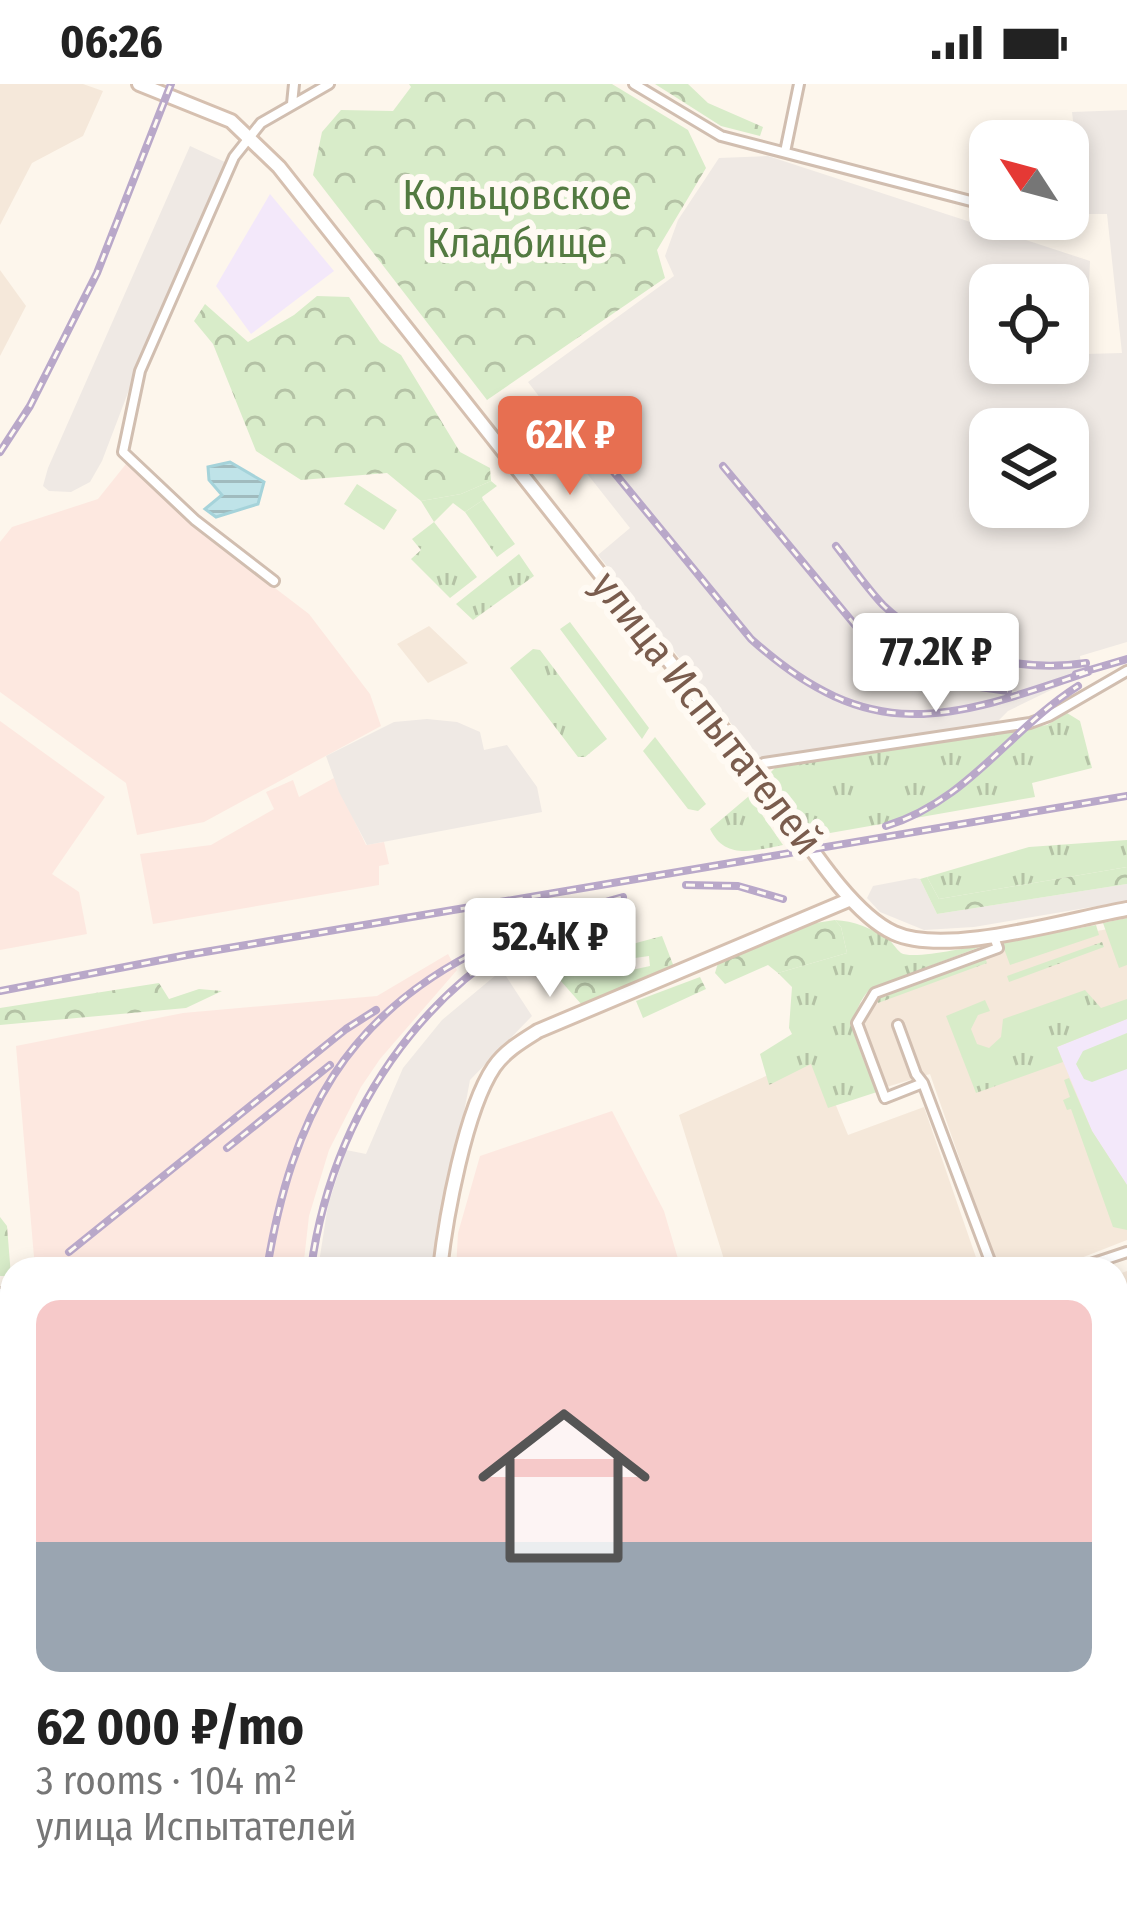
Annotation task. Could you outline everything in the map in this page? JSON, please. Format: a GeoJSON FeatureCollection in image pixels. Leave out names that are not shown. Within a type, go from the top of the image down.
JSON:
{"type":"FeatureCollection","features":[{"type":"Feature","properties":{"kind":"main road","name":"улица Испытателей"},"geometry":{"type":"LineString","coordinates":[[139,84],[208,109],[248,135],[279,167],[754,769],[851,899],[884,928],[913,940],[994,935],[1127,909]]}},
{"type":"Feature","properties":{"kind":"main road"},"geometry":{"type":"LineString","coordinates":[[443,1257],[476,1106],[496,1064],[516,1045],[556,1023],[851,899]]}},
{"type":"Feature","properties":{"kind":"street"},"geometry":{"type":"LineString","coordinates":[[292,104],[294,84]]}},
{"type":"Feature","properties":{"kind":"street"},"geometry":{"type":"LineString","coordinates":[[274,581],[195,520],[123,452],[140,371],[234,158],[248,135],[328,84]]}},
{"type":"Feature","properties":{"kind":"street"},"geometry":{"type":"LineString","coordinates":[[634,84],[721,136],[969,200]]}},
{"type":"Feature","properties":{"kind":"street"},"geometry":{"type":"LineString","coordinates":[[784,152],[799,84]]}},
{"type":"Feature","properties":{"kind":"street"},"geometry":{"type":"LineString","coordinates":[[754,769],[764,763],[1030,723],[1127,671]]}},
{"type":"Feature","properties":{"kind":"street"},"geometry":{"type":"LineString","coordinates":[[923,1083],[885,1098],[857,1023],[860,1013],[875,993],[998,948],[994,935]]}},
{"type":"Feature","properties":{"kind":"street"},"geometry":{"type":"LineString","coordinates":[[898,1025],[988,1257]]}},
{"type":"Feature","properties":{"kind":"shaded area"},"geometry":{"type":"Polygon","coordinates":[[[0,84],[83,84],[103,91],[83,136],[32,163],[0,225],[0,84]]]}},
{"type":"Feature","properties":{"kind":"shaded area"},"geometry":{"type":"Polygon","coordinates":[[[1127,110],[1127,642],[1080,656],[1082,675],[1008,711],[997,722],[760,760],[598,555],[630,528],[581,466],[586,458],[528,382],[674,276],[665,256],[678,220],[719,158],[768,156],[969,222],[969,240],[1026,240],[1090,261],[1089,284],[1089,264],[969,264],[969,384],[1089,384],[1089,354],[1122,353],[1107,214],[1089,214],[1089,120],[1073,120],[1072,112],[1127,110]]]}},
{"type":"Feature","properties":{"kind":"shaded area"},"geometry":{"type":"Polygon","coordinates":[[[190,146],[227,163],[156,319],[102,461],[90,482],[71,492],[49,491],[43,486],[48,468],[190,146]]]}},
{"type":"Feature","properties":{"kind":"shaded area"},"geometry":{"type":"Polygon","coordinates":[[[270,194],[334,271],[251,334],[216,286],[270,194]]]}},
{"type":"Feature","properties":{"kind":"shaded area"},"geometry":{"type":"Polygon","coordinates":[[[0,270],[26,306],[0,356],[0,270]]]}},
{"type":"Feature","properties":{"kind":"shaded area"},"geometry":{"type":"Polygon","coordinates":[[[126,464],[190,523],[309,614],[370,694],[381,726],[204,822],[137,835],[126,783],[0,692],[0,542],[12,527],[98,499],[126,464]]]}},
{"type":"Feature","properties":{"kind":"shaded area"},"geometry":{"type":"Polygon","coordinates":[[[429,626],[468,663],[428,683],[397,644],[429,626]]]}},
{"type":"Feature","properties":{"kind":"shaded area"},"geometry":{"type":"Polygon","coordinates":[[[0,721],[105,797],[52,874],[79,892],[87,934],[0,950],[0,721]]]}},
{"type":"Feature","properties":{"kind":"shaded area"},"geometry":{"type":"Polygon","coordinates":[[[394,722],[457,722],[480,732],[484,750],[507,745],[537,787],[542,812],[367,845],[326,756],[394,722]]]}},
{"type":"Feature","properties":{"kind":"shaded area"},"geometry":{"type":"Polygon","coordinates":[[[334,778],[366,845],[384,842],[389,864],[379,866],[379,885],[153,924],[140,854],[211,845],[274,809],[266,792],[293,780],[299,797],[334,778]]]}},
{"type":"Feature","properties":{"kind":"shaded area"},"geometry":{"type":"Polygon","coordinates":[[[920,879],[937,914],[1127,884],[1127,901],[974,927],[924,930],[880,912],[867,898],[873,886],[920,879]]]}},
{"type":"Feature","properties":{"kind":"shaded area"},"geometry":{"type":"Polygon","coordinates":[[[1127,926],[1127,1240],[1084,1257],[994,1257],[930,1074],[863,1094],[824,1020],[969,952],[1127,926]]]}},
{"type":"Feature","properties":{"kind":"shaded area"},"geometry":{"type":"Polygon","coordinates":[[[448,954],[457,970],[361,1087],[329,1150],[309,1216],[304,1257],[34,1257],[16,1046],[183,1013],[377,996],[448,954]]]}},
{"type":"Feature","properties":{"kind":"shaded area"},"geometry":{"type":"Polygon","coordinates":[[[502,970],[532,1016],[470,1080],[437,1257],[320,1257],[328,1205],[346,1150],[366,1154],[403,1068],[442,1020],[502,970]]]}},
{"type":"Feature","properties":{"kind":"shaded area"},"geometry":{"type":"Polygon","coordinates":[[[1127,1019],[1127,1185],[1092,1131],[1057,1047],[1127,1019]]]}},
{"type":"Feature","properties":{"kind":"shaded area"},"geometry":{"type":"Polygon","coordinates":[[[815,1054],[848,1135],[924,1107],[976,1257],[723,1257],[679,1115],[815,1054]]]}},
{"type":"Feature","properties":{"kind":"shaded area"},"geometry":{"type":"Polygon","coordinates":[[[612,1111],[664,1211],[677,1257],[457,1257],[458,1233],[480,1156],[612,1111]]]}},
{"type":"Feature","properties":{"kind":"green space","name":"Кольцовское Кладбище"},"geometry":{"type":"Polygon","coordinates":[[[409,84],[612,84],[688,130],[706,168],[657,250],[665,278],[487,400],[313,175],[322,132],[341,110],[393,111],[409,84]]]}},
{"type":"Feature","properties":{"kind":"green space"},"geometry":{"type":"Polygon","coordinates":[[[655,84],[688,84],[708,103],[763,127],[760,136],[721,126],[655,84]]]}},
{"type":"Feature","properties":{"kind":"green space"},"geometry":{"type":"Polygon","coordinates":[[[317,296],[349,297],[380,342],[401,355],[460,452],[490,468],[491,481],[461,494],[421,501],[387,473],[301,480],[256,451],[213,344],[194,321],[205,304],[248,342],[317,296]]]}},
{"type":"Feature","properties":{"kind":"green space"},"geometry":{"type":"Polygon","coordinates":[[[491,481],[497,486],[483,500],[465,512],[453,503],[434,522],[421,501],[461,494],[491,481]]]}},
{"type":"Feature","properties":{"kind":"green space"},"geometry":{"type":"Polygon","coordinates":[[[357,484],[397,510],[384,530],[344,504],[357,484]]]}},
{"type":"Feature","properties":{"kind":"green space"},"geometry":{"type":"Polygon","coordinates":[[[483,500],[515,544],[497,557],[465,512],[483,500]]]}},
{"type":"Feature","properties":{"kind":"green space"},"geometry":{"type":"Polygon","coordinates":[[[434,522],[477,577],[450,598],[411,559],[421,550],[412,539],[434,522]]]}},
{"type":"Feature","properties":{"kind":"green space"},"geometry":{"type":"Polygon","coordinates":[[[519,554],[534,576],[473,620],[456,604],[519,554]]]}},
{"type":"Feature","properties":{"kind":"green space"},"geometry":{"type":"Polygon","coordinates":[[[570,622],[649,728],[642,739],[560,629],[570,622]]]}},
{"type":"Feature","properties":{"kind":"green space"},"geometry":{"type":"Polygon","coordinates":[[[533,649],[540,650],[607,739],[585,757],[578,757],[510,668],[533,649]]]}},
{"type":"Feature","properties":{"kind":"green space"},"geometry":{"type":"Polygon","coordinates":[[[1067,713],[1080,721],[1092,768],[1032,783],[1035,797],[813,836],[769,774],[777,766],[1047,725],[1067,713]]]}},
{"type":"Feature","properties":{"kind":"green space"},"geometry":{"type":"Polygon","coordinates":[[[655,737],[706,804],[698,811],[688,809],[643,751],[655,737]]]}},
{"type":"Feature","properties":{"kind":"green space"},"geometry":{"type":"Polygon","coordinates":[[[749,796],[783,845],[741,851],[716,839],[710,829],[749,796]]]}},
{"type":"Feature","properties":{"kind":"green space"},"geometry":{"type":"Polygon","coordinates":[[[1127,840],[1127,867],[939,899],[927,877],[1029,847],[1127,840]]]}},
{"type":"Feature","properties":{"kind":"green space"},"geometry":{"type":"Polygon","coordinates":[[[1127,867],[1127,884],[937,914],[920,879],[927,877],[939,899],[1127,867]]]}},
{"type":"Feature","properties":{"kind":"green space"},"geometry":{"type":"Polygon","coordinates":[[[1127,918],[1127,965],[1119,968],[1103,923],[1127,918]]]}},
{"type":"Feature","properties":{"kind":"green space"},"geometry":{"type":"Polygon","coordinates":[[[835,920],[869,928],[907,955],[985,945],[870,989],[856,1014],[855,1027],[877,1092],[828,1108],[811,1064],[769,1085],[760,1054],[792,1034],[792,987],[778,973],[847,953],[835,920]]]}},
{"type":"Feature","properties":{"kind":"green space"},"geometry":{"type":"Polygon","coordinates":[[[835,920],[847,953],[778,973],[768,965],[725,984],[715,973],[718,963],[809,924],[835,920]]]}},
{"type":"Feature","properties":{"kind":"green space"},"geometry":{"type":"Polygon","coordinates":[[[1096,925],[1099,935],[1010,965],[1002,943],[1096,925]]]}},
{"type":"Feature","properties":{"kind":"green space"},"geometry":{"type":"Polygon","coordinates":[[[662,936],[674,967],[582,1005],[545,963],[567,965],[591,957],[604,976],[650,966],[649,956],[628,959],[625,946],[662,936]]]}},
{"type":"Feature","properties":{"kind":"green space"},"geometry":{"type":"Polygon","coordinates":[[[1102,942],[1104,947],[1009,982],[1007,976],[1102,942]]]}},
{"type":"Feature","properties":{"kind":"green space"},"geometry":{"type":"Polygon","coordinates":[[[984,954],[987,963],[878,1003],[876,994],[984,954]]]}},
{"type":"Feature","properties":{"kind":"green space"},"geometry":{"type":"Polygon","coordinates":[[[700,977],[706,989],[643,1018],[636,1001],[700,977]]]}},
{"type":"Feature","properties":{"kind":"green space"},"geometry":{"type":"Polygon","coordinates":[[[159,983],[169,999],[199,989],[222,991],[186,1008],[0,1025],[0,1008],[159,983]]]}},
{"type":"Feature","properties":{"kind":"green space"},"geometry":{"type":"Polygon","coordinates":[[[1085,990],[1101,1008],[1127,999],[1127,1019],[1057,1047],[1063,1062],[976,1093],[946,1016],[985,1000],[990,1011],[978,1015],[971,1029],[977,1044],[989,1048],[1001,1037],[1003,1019],[1085,990]]]}},
{"type":"Feature","properties":{"kind":"green space"},"geometry":{"type":"Polygon","coordinates":[[[1127,1033],[1127,1069],[1092,1082],[1084,1079],[1076,1064],[1083,1051],[1127,1033]]]}},
{"type":"Feature","properties":{"kind":"green space"},"geometry":{"type":"Polygon","coordinates":[[[1069,1078],[1092,1131],[1127,1185],[1127,1230],[1113,1227],[1071,1109],[1067,1110],[1063,1100],[1070,1097],[1064,1080],[1069,1078]]]}},
{"type":"Feature","properties":{"kind":"green space"},"geometry":{"type":"Polygon","coordinates":[[[0,1217],[7,1226],[9,1257],[0,1257],[0,1217]]]}},
{"type":"Feature","properties":{"kind":"water"},"geometry":{"type":"Polygon","coordinates":[[[230,462],[264,482],[258,504],[216,517],[205,509],[222,495],[209,480],[208,467],[230,462]]]}},
{"type":"Feature","properties":{"kind":"railway"},"geometry":{"type":"LineString","coordinates":[[0,452],[30,406],[97,273],[171,84]]}},
{"type":"Feature","properties":{"kind":"railway"},"geometry":{"type":"LineString","coordinates":[[576,426],[751,639],[794,673],[835,696],[873,710],[951,711],[1088,672]]}},
{"type":"Feature","properties":{"kind":"railway"},"geometry":{"type":"LineString","coordinates":[[723,466],[860,631],[892,659],[938,681],[1008,691]]}},
{"type":"Feature","properties":{"kind":"railway"},"geometry":{"type":"LineString","coordinates":[[836,546],[883,605],[926,636],[1006,662],[1086,663]]}},
{"type":"Feature","properties":{"kind":"railway"},"geometry":{"type":"LineString","coordinates":[[1076,674],[1127,659]]}},
{"type":"Feature","properties":{"kind":"railway"},"geometry":{"type":"LineString","coordinates":[[886,826],[941,800],[1078,686]]}},
{"type":"Feature","properties":{"kind":"railway"},"geometry":{"type":"LineString","coordinates":[[0,991],[1127,796]]}},
{"type":"Feature","properties":{"kind":"railway"},"geometry":{"type":"LineString","coordinates":[[686,885],[738,886],[783,899]]}},
{"type":"Feature","properties":{"kind":"railway"},"geometry":{"type":"LineString","coordinates":[[313,1257],[324,1205],[345,1144],[374,1087],[410,1035],[454,989],[504,950],[561,919],[623,897]]}},
{"type":"Feature","properties":{"kind":"railway"},"geometry":{"type":"LineString","coordinates":[[269,1257],[292,1164],[334,1076],[362,1037],[398,1003],[440,972],[490,945]]}},
{"type":"Feature","properties":{"kind":"railway"},"geometry":{"type":"LineString","coordinates":[[69,1252],[346,1029],[376,1010]]}},
{"type":"Feature","properties":{"kind":"railway"},"geometry":{"type":"LineString","coordinates":[[227,1148],[330,1065]]}}]}
